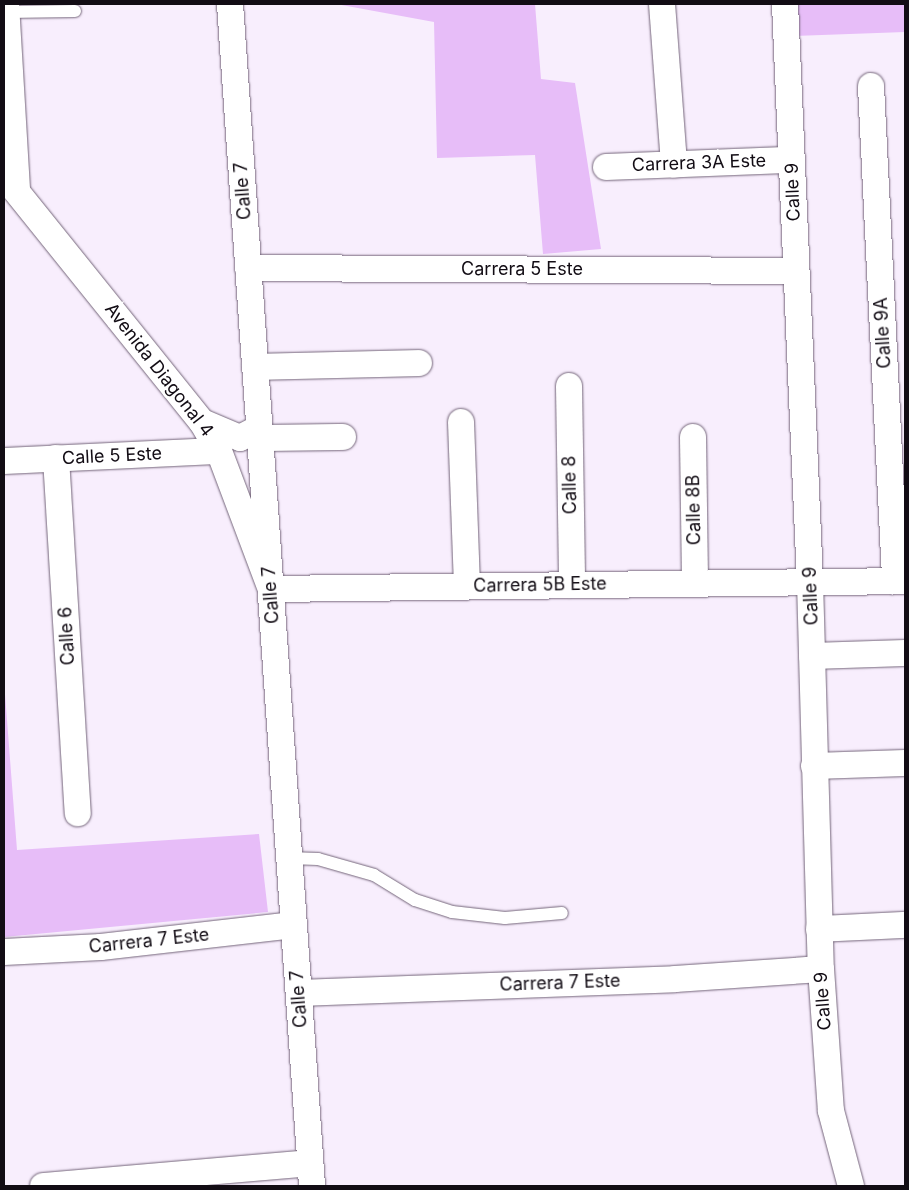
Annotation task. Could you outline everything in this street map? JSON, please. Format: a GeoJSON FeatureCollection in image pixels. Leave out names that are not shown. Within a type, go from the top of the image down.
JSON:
{"type":"FeatureCollection","features":[{"type":"Feature","properties":{"kind":"street","name":"Calle 7"},"geometry":{"type":"LineString","coordinates":[[230,4],[311,1174]]}},
{"type":"Feature","properties":{"kind":"street"},"geometry":{"type":"LineString","coordinates":[[662,4],[674,164]]}},
{"type":"Feature","properties":{"kind":"street","name":"Calle 9"},"geometry":{"type":"LineString","coordinates":[[785,4],[810,582],[821,969],[831,1110],[851,1186]]}},
{"type":"Feature","properties":{"kind":"street"},"geometry":{"type":"LineString","coordinates":[[6,8],[10,183]]}},
{"type":"Feature","properties":{"kind":"street","name":"Calle 9A"},"geometry":{"type":"LineString","coordinates":[[871,86],[900,581]]}},
{"type":"Feature","properties":{"kind":"street","name":"Carrera 3A Este"},"geometry":{"type":"LineString","coordinates":[[606,166],[792,160]]}},
{"type":"Feature","properties":{"kind":"street","name":"Avenida Diagonal 4"},"geometry":{"type":"LineString","coordinates":[[10,183],[202,422],[219,451],[271,588]]}},
{"type":"Feature","properties":{"kind":"street","name":"Carrera 5 Este"},"geometry":{"type":"LineString","coordinates":[[248,268],[796,271]]}},
{"type":"Feature","properties":{"kind":"street"},"geometry":{"type":"LineString","coordinates":[[255,367],[419,363]]}},
{"type":"Feature","properties":{"kind":"street","name":"Calle 8"},"geometry":{"type":"LineString","coordinates":[[569,386],[572,585]]}},
{"type":"Feature","properties":{"kind":"street"},"geometry":{"type":"LineString","coordinates":[[202,422],[240,438],[260,433],[343,437]]}},
{"type":"Feature","properties":{"kind":"street"},"geometry":{"type":"LineString","coordinates":[[461,422],[467,586]]}},
{"type":"Feature","properties":{"kind":"street","name":"Calle 8B"},"geometry":{"type":"LineString","coordinates":[[693,437],[695,583]]}},
{"type":"Feature","properties":{"kind":"street","name":"Calle 5 Este"},"geometry":{"type":"LineString","coordinates":[[4,461],[219,451]]}},
{"type":"Feature","properties":{"kind":"street","name":"Calle 6"},"geometry":{"type":"LineString","coordinates":[[56,458],[78,813]]}},
{"type":"Feature","properties":{"kind":"street","name":"Carrera 5B Este"},"geometry":{"type":"LineString","coordinates":[[271,588],[900,581]]}},
{"type":"Feature","properties":{"kind":"street"},"geometry":{"type":"LineString","coordinates":[[812,656],[905,653]]}},
{"type":"Feature","properties":{"kind":"street"},"geometry":{"type":"LineString","coordinates":[[814,766],[905,763]]}},
{"type":"Feature","properties":{"kind":"street"},"geometry":{"type":"LineString","coordinates":[[819,928],[905,924]]}},
{"type":"Feature","properties":{"kind":"street","name":"Carrera 7 Este"},"geometry":{"type":"LineString","coordinates":[[4,952],[101,947],[294,925]]}},
{"type":"Feature","properties":{"kind":"street","name":"Carrera 7 Este"},"geometry":{"type":"LineString","coordinates":[[298,993],[675,979],[821,969]]}},
{"type":"Feature","properties":{"kind":"street"},"geometry":{"type":"LineString","coordinates":[[52,1186],[311,1174]]}},
{"type":"Feature","properties":{"kind":"lane"},"geometry":{"type":"LineString","coordinates":[[6,8],[76,11]]}},
{"type":"Feature","properties":{"kind":"lane"},"geometry":{"type":"LineString","coordinates":[[289,858],[318,859],[374,874],[415,900],[452,912],[505,918],[562,913]]}},
{"type":"Feature","properties":{"kind":"shaded area"},"geometry":{"type":"Polygon","coordinates":[[[336,4],[535,4],[541,79],[575,83],[601,249],[543,254],[535,155],[437,158],[434,22],[336,4]]]}},
{"type":"Feature","properties":{"kind":"shaded area"},"geometry":{"type":"Polygon","coordinates":[[[793,4],[905,4],[905,32],[794,36],[793,4]]]}},
{"type":"Feature","properties":{"kind":"shaded area"},"geometry":{"type":"Polygon","coordinates":[[[4,681],[17,850],[259,834],[268,912],[4,937],[4,681]]]}}]}
